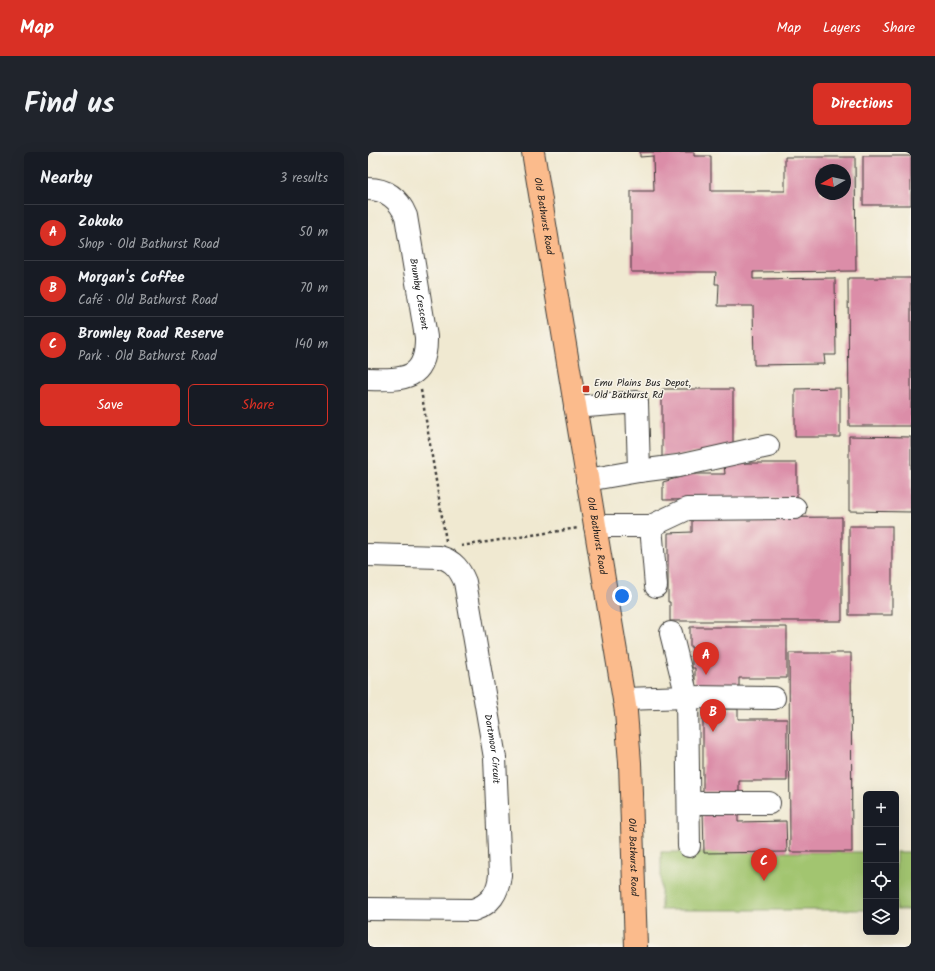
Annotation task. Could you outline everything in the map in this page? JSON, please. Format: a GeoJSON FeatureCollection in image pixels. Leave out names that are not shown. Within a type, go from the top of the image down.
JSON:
{"type":"FeatureCollection","features":[{"type":"Feature","properties":{"kind":"main road","name":"Old Bathurst Road"},"geometry":{"type":"LineString","coordinates":[[533,152],[624,699],[630,764],[636,947]]}},
{"type":"Feature","properties":{"kind":"street","name":"Brumby Crescent"},"geometry":{"type":"LineString","coordinates":[[368,189],[384,191],[392,195],[403,208],[406,216],[426,337],[425,356],[422,365],[418,369]]}},
{"type":"Feature","properties":{"kind":"street"},"geometry":{"type":"LineString","coordinates":[[368,379],[397,379],[406,377],[418,369]]}},
{"type":"Feature","properties":{"kind":"street"},"geometry":{"type":"LineString","coordinates":[[575,407],[637,402],[639,471]]}},
{"type":"Feature","properties":{"kind":"street"},"geometry":{"type":"LineString","coordinates":[[587,480],[678,466],[768,446]]}},
{"type":"Feature","properties":{"kind":"street"},"geometry":{"type":"LineString","coordinates":[[595,526],[651,526],[687,509],[795,508]]}},
{"type":"Feature","properties":{"kind":"street"},"geometry":{"type":"LineString","coordinates":[[651,526],[656,586]]}},
{"type":"Feature","properties":{"kind":"street"},"geometry":{"type":"LineString","coordinates":[[368,555],[432,556],[448,553]]}},
{"type":"Feature","properties":{"kind":"street","name":"Dartmoor Circuit"},"geometry":{"type":"LineString","coordinates":[[368,909],[473,910],[486,904],[492,898],[499,883],[500,875],[496,780],[491,736],[465,582],[448,553]]}},
{"type":"Feature","properties":{"kind":"street"},"geometry":{"type":"LineString","coordinates":[[671,633],[687,697],[689,846]]}},
{"type":"Feature","properties":{"kind":"street"},"geometry":{"type":"LineString","coordinates":[[624,699],[687,697],[774,698]]}},
{"type":"Feature","properties":{"kind":"street"},"geometry":{"type":"LineString","coordinates":[[688,803],[769,803]]}},
{"type":"Feature","properties":{"kind":"path"},"geometry":{"type":"LineString","coordinates":[[418,369],[448,553],[595,526]]}},
{"type":"Feature","properties":{"kind":"green space"},"geometry":{"type":"Polygon","coordinates":[[[661,852],[863,852],[863,910],[661,910],[661,852]]]}},
{"type":"Feature","properties":{"kind":"green space"},"geometry":{"type":"Polygon","coordinates":[[[899,852],[911,852],[911,910],[899,910],[899,852]]]}},
{"type":"Feature","properties":{"kind":"building"},"geometry":{"type":"Polygon","coordinates":[[[640,152],[694,152],[694,156],[711,156],[711,191],[785,191],[785,157],[855,157],[856,271],[753,272],[753,279],[835,278],[836,355],[824,355],[825,364],[754,365],[753,306],[718,306],[719,284],[715,284],[716,272],[631,272],[631,191],[654,191],[653,156],[640,157],[640,152]]]}},
{"type":"Feature","properties":{"kind":"building"},"geometry":{"type":"Polygon","coordinates":[[[863,156],[911,156],[911,205],[863,205],[863,156]]]}},
{"type":"Feature","properties":{"kind":"building"},"geometry":{"type":"Polygon","coordinates":[[[848,278],[911,278],[911,426],[849,426],[848,278]]]}},
{"type":"Feature","properties":{"kind":"building"},"geometry":{"type":"Polygon","coordinates":[[[840,388],[840,437],[795,437],[795,389],[840,388]]]}},
{"type":"Feature","properties":{"kind":"building"},"geometry":{"type":"Polygon","coordinates":[[[662,389],[733,389],[733,449],[662,457],[662,389]]]}},
{"type":"Feature","properties":{"kind":"building"},"geometry":{"type":"Polygon","coordinates":[[[849,436],[911,437],[911,512],[849,511],[849,436]]]}},
{"type":"Feature","properties":{"kind":"building"},"geometry":{"type":"Polygon","coordinates":[[[724,463],[797,463],[797,499],[663,500],[663,482],[691,474],[725,474],[724,463]]]}},
{"type":"Feature","properties":{"kind":"building"},"geometry":{"type":"Polygon","coordinates":[[[842,517],[842,621],[670,621],[670,602],[668,602],[668,533],[692,532],[692,518],[842,517]]]}},
{"type":"Feature","properties":{"kind":"building"},"geometry":{"type":"Polygon","coordinates":[[[849,526],[892,526],[892,615],[849,615],[849,526]]]}},
{"type":"Feature","properties":{"kind":"building"},"geometry":{"type":"Polygon","coordinates":[[[690,627],[787,627],[787,678],[739,678],[739,690],[695,690],[695,668],[692,668],[690,627]]]}},
{"type":"Feature","properties":{"kind":"building"},"geometry":{"type":"Polygon","coordinates":[[[789,653],[851,653],[852,852],[790,852],[789,653]]]}},
{"type":"Feature","properties":{"kind":"building"},"geometry":{"type":"Polygon","coordinates":[[[703,709],[738,709],[738,719],[787,719],[787,781],[739,781],[739,792],[703,792],[703,709]]]}},
{"type":"Feature","properties":{"kind":"building"},"geometry":{"type":"Polygon","coordinates":[[[703,811],[738,811],[738,822],[786,821],[787,852],[704,853],[703,811]]]}},
{"type":"Feature","properties":{"kind":"place","name":"Emu Plains Bus Depot, Old Bathurst Rd"},"geometry":{"type":"Point","coordinates":[586,389]}},
{"type":"Feature","properties":{"kind":"place","name":"Zokoko"},"geometry":{"type":"Point","coordinates":[706,675]}},
{"type":"Feature","properties":{"kind":"place","name":"Morgan's Coffee"},"geometry":{"type":"Point","coordinates":[713,732]}},
{"type":"Feature","properties":{"kind":"place","name":"Bromley Road Reserve"},"geometry":{"type":"Point","coordinates":[764,881]}}]}
